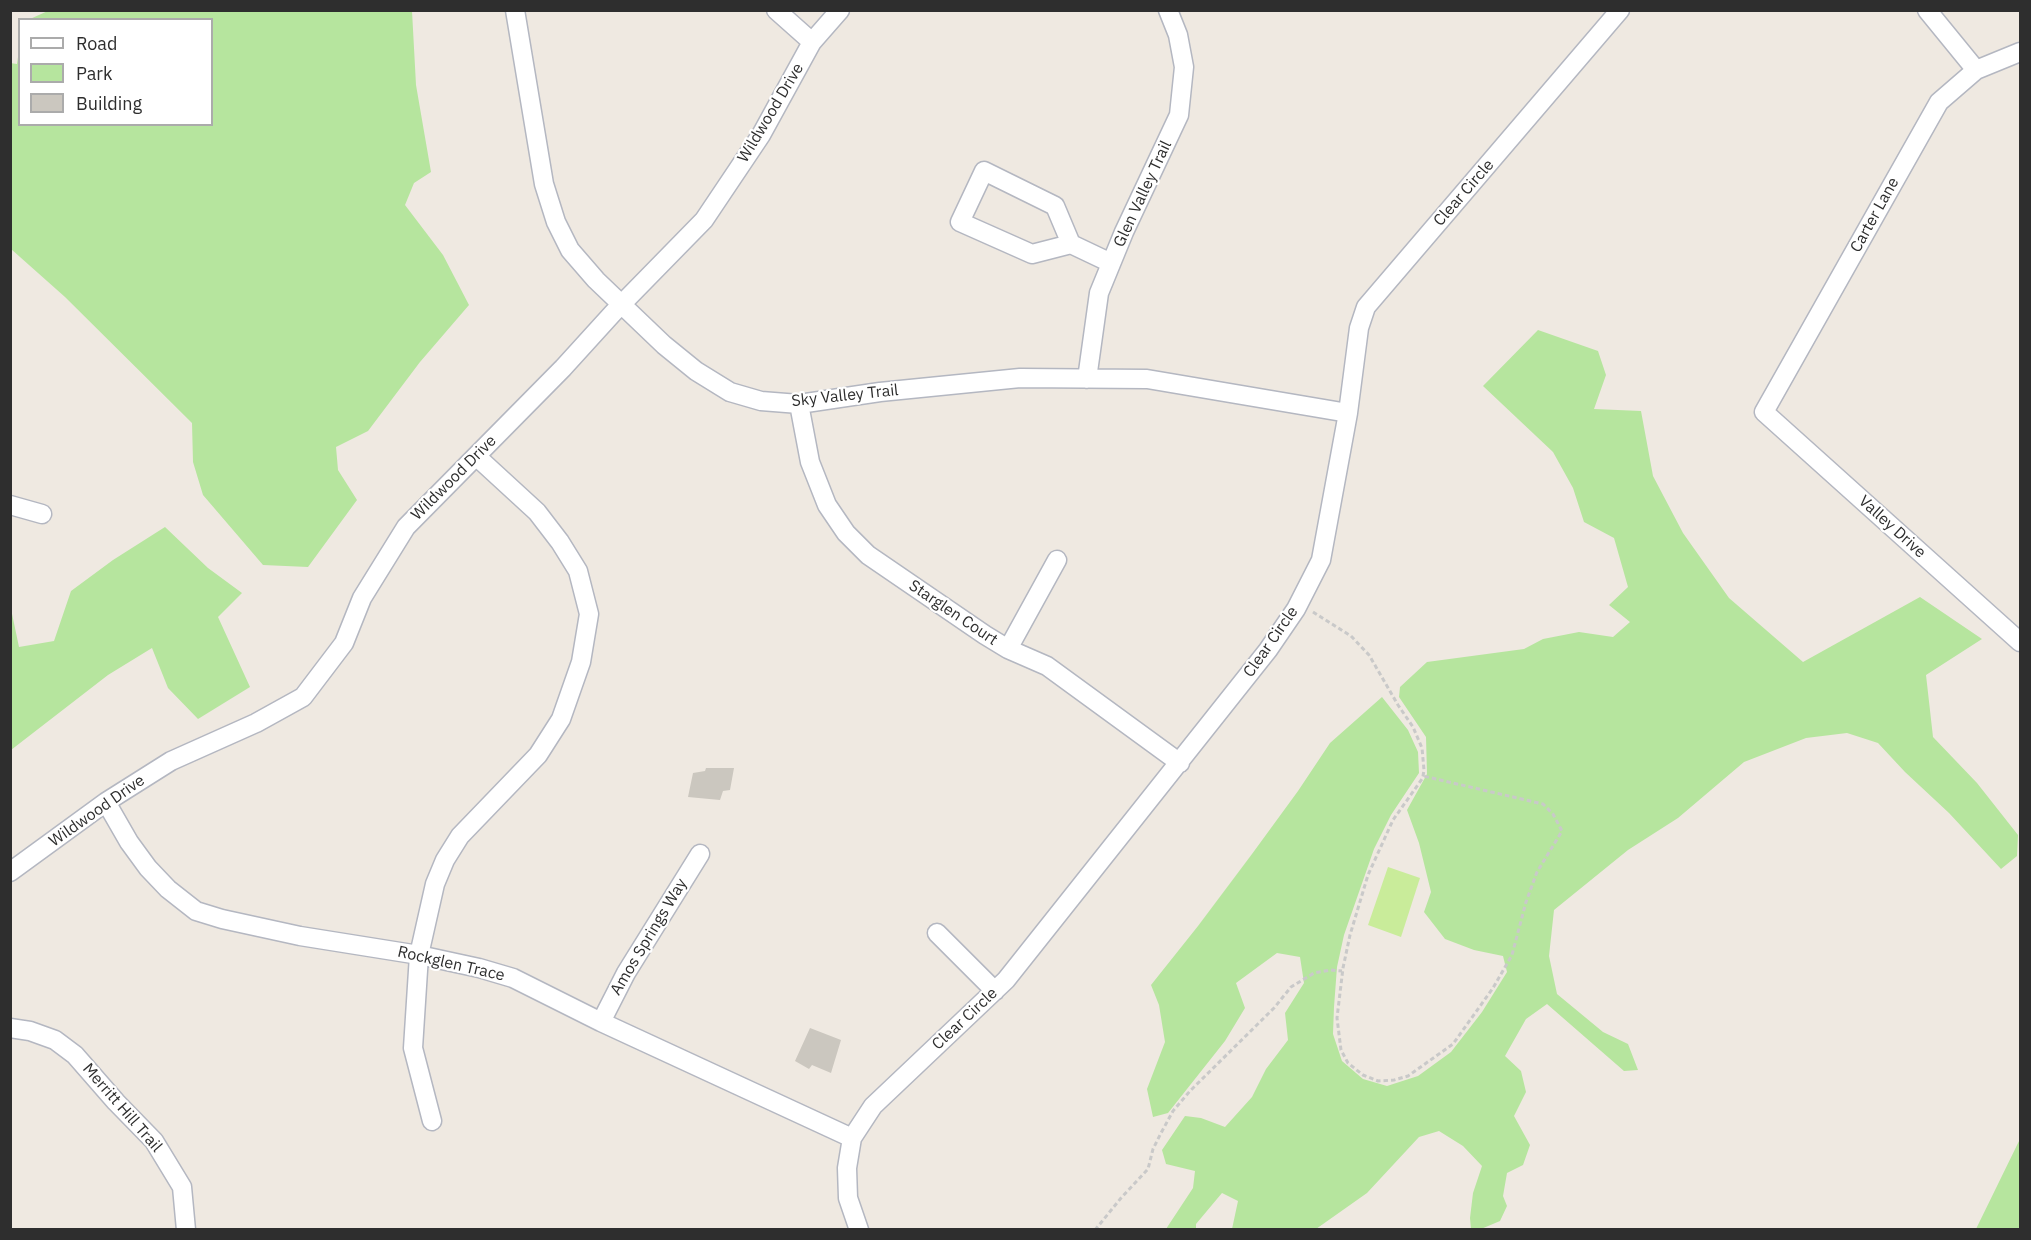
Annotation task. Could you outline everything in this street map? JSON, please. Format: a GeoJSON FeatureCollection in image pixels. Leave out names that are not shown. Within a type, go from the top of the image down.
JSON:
{"type":"FeatureCollection","features":[{"type":"Feature","properties":{"kind":"street","name":"Sky Valley Trail"},"geometry":{"type":"LineString","coordinates":[[515,10],[544,184],[556,222],[570,250],[596,280],[672,351],[696,371],[730,392],[761,401],[799,404],[880,392],[1009,379],[1147,379],[1348,413]]}},
{"type":"Feature","properties":{"kind":"street"},"geometry":{"type":"LineString","coordinates":[[776,10],[812,42]]}},
{"type":"Feature","properties":{"kind":"street","name":"Wildwood Drive"},"geometry":{"type":"LineString","coordinates":[[10,872],[106,802],[175,758],[255,723],[303,696],[344,643],[362,598],[406,527],[563,368],[621,304],[704,220],[761,135],[812,42],[840,10]]}},
{"type":"Feature","properties":{"kind":"street","name":"Glen Valley Trail"},"geometry":{"type":"LineString","coordinates":[[1087,379],[1099,293],[1179,115],[1184,67],[1178,35],[1168,10]]}},
{"type":"Feature","properties":{"kind":"street","name":"Clear Circle"},"geometry":{"type":"LineString","coordinates":[[860,1230],[848,1198],[847,1168],[852,1138],[873,1106],[1006,980],[1180,763],[1272,644],[1296,609],[1321,560],[1348,413],[1359,328],[1366,307],[1620,10]]}},
{"type":"Feature","properties":{"kind":"street"},"geometry":{"type":"LineString","coordinates":[[1927,10],[1976,70]]}},
{"type":"Feature","properties":{"kind":"street","name":"Carter Lane"},"geometry":{"type":"LineString","coordinates":[[1764,412],[1939,102],[1976,70],[2020,52]]}},
{"type":"Feature","properties":{"kind":"street"},"geometry":{"type":"LineString","coordinates":[[1071,244],[1055,206],[984,171],[960,222],[1032,254],[1071,244],[1111,263]]}},
{"type":"Feature","properties":{"kind":"street","name":"Starglen Court"},"geometry":{"type":"LineString","coordinates":[[799,404],[810,462],[827,505],[846,533],[868,555],[985,635],[1008,649],[1047,666],[1180,763]]}},
{"type":"Feature","properties":{"kind":"street","name":"Valley Drive"},"geometry":{"type":"LineString","coordinates":[[1764,412],[2020,642]]}},
{"type":"Feature","properties":{"kind":"street"},"geometry":{"type":"LineString","coordinates":[[432,1121],[413,1048],[419,955],[435,884],[460,836],[538,755],[561,719],[580,665],[589,614],[578,571],[560,542],[537,512],[476,456]]}},
{"type":"Feature","properties":{"kind":"street"},"geometry":{"type":"LineString","coordinates":[[10,505],[42,514]]}},
{"type":"Feature","properties":{"kind":"street"},"geometry":{"type":"LineString","coordinates":[[1008,649],[1057,560]]}},
{"type":"Feature","properties":{"kind":"street","name":"Rockglen Trace"},"geometry":{"type":"LineString","coordinates":[[106,802],[129,842],[148,868],[168,890],[196,911],[300,936],[419,955],[513,978],[601,1022],[852,1138]]}},
{"type":"Feature","properties":{"kind":"street","name":"Amos Springs Way"},"geometry":{"type":"LineString","coordinates":[[601,1022],[626,973],[700,854]]}},
{"type":"Feature","properties":{"kind":"street"},"geometry":{"type":"LineString","coordinates":[[937,933],[995,991]]}},
{"type":"Feature","properties":{"kind":"street","name":"Merritt Hill Trail"},"geometry":{"type":"LineString","coordinates":[[10,1028],[30,1031],[55,1040],[75,1055],[108,1094],[154,1141],[182,1187],[186,1230]]}},
{"type":"Feature","properties":{"kind":"path"},"geometry":{"type":"LineString","coordinates":[[1311,611],[1351,636],[1369,655],[1413,727],[1422,748],[1423,776],[1393,820],[1368,875],[1342,971],[1337,1018],[1341,1050],[1348,1062],[1363,1075],[1378,1081],[1394,1080],[1419,1070],[1453,1044],[1493,988],[1512,955],[1526,902],[1537,872],[1562,831],[1553,814],[1543,804],[1423,776]]}},
{"type":"Feature","properties":{"kind":"path"},"geometry":{"type":"LineString","coordinates":[[1095,1230],[1148,1169],[1153,1149],[1161,1133],[1173,1111],[1190,1091],[1274,1008],[1291,987],[1314,973],[1342,971]]}},
{"type":"Feature","properties":{"kind":"green space"},"geometry":{"type":"Polygon","coordinates":[[[50,10],[412,11],[416,85],[431,172],[414,183],[405,205],[443,255],[469,305],[420,362],[368,431],[336,447],[338,470],[357,500],[308,567],[263,565],[203,495],[193,462],[192,423],[65,297],[11,249],[10,63],[17,64],[18,57],[18,126],[213,126],[213,18],[32,18],[50,10]]]}},
{"type":"Feature","properties":{"kind":"green space"},"geometry":{"type":"Polygon","coordinates":[[[1538,330],[1598,351],[1606,375],[1594,409],[1641,411],[1653,476],[1683,533],[1729,598],[1803,662],[1920,597],[1982,639],[1926,675],[1933,737],[1977,783],[2018,835],[2017,856],[2001,869],[1949,813],[1878,743],[1847,733],[1806,738],[1744,762],[1678,818],[1628,850],[1554,910],[1549,956],[1557,994],[1603,1032],[1628,1044],[1638,1070],[1624,1071],[1547,1004],[1526,1019],[1505,1056],[1521,1071],[1526,1092],[1514,1116],[1530,1145],[1523,1165],[1507,1173],[1503,1196],[1507,1206],[1500,1221],[1481,1229],[1471,1229],[1473,1193],[1482,1166],[1463,1146],[1439,1131],[1419,1137],[1367,1193],[1316,1229],[1232,1229],[1238,1201],[1222,1193],[1196,1224],[1196,1229],[1166,1229],[1193,1188],[1195,1171],[1166,1164],[1162,1150],[1185,1116],[1201,1118],[1225,1127],[1252,1097],[1266,1069],[1288,1040],[1285,1013],[1304,983],[1300,957],[1277,953],[1236,983],[1245,1008],[1225,1041],[1168,1113],[1153,1117],[1147,1089],[1165,1042],[1159,1005],[1151,985],[1252,854],[1330,743],[1382,697],[1408,730],[1418,752],[1419,773],[1391,815],[1374,849],[1344,935],[1337,967],[1333,1034],[1342,1061],[1363,1079],[1387,1086],[1418,1076],[1451,1052],[1482,1012],[1507,972],[1503,956],[1474,950],[1445,939],[1424,912],[1431,892],[1419,843],[1407,810],[1427,774],[1426,737],[1399,697],[1400,687],[1427,662],[1524,649],[1543,639],[1579,632],[1613,637],[1630,622],[1609,605],[1628,587],[1614,538],[1584,522],[1573,488],[1553,452],[1483,386],[1538,330]]]}},
{"type":"Feature","properties":{"kind":"green space"},"geometry":{"type":"Polygon","coordinates":[[[165,527],[208,568],[242,593],[218,617],[250,687],[198,719],[168,688],[152,648],[108,675],[11,750],[11,609],[19,647],[54,641],[71,591],[113,560],[165,527]]]}},
{"type":"Feature","properties":{"kind":"green space"},"geometry":{"type":"Polygon","coordinates":[[[1388,867],[1420,878],[1401,937],[1368,925],[1388,867]]]}},
{"type":"Feature","properties":{"kind":"green space"},"geometry":{"type":"Polygon","coordinates":[[[2020,1139],[2020,1229],[1976,1229],[2020,1139]]]}},
{"type":"Feature","properties":{"kind":"building"},"geometry":{"type":"Polygon","coordinates":[[[706,768],[734,768],[730,790],[723,791],[720,800],[688,797],[693,773],[705,771],[706,768]]]}},
{"type":"Feature","properties":{"kind":"building"},"geometry":{"type":"Polygon","coordinates":[[[810,1028],[841,1040],[831,1073],[812,1065],[809,1069],[795,1061],[810,1028]]]}}]}
